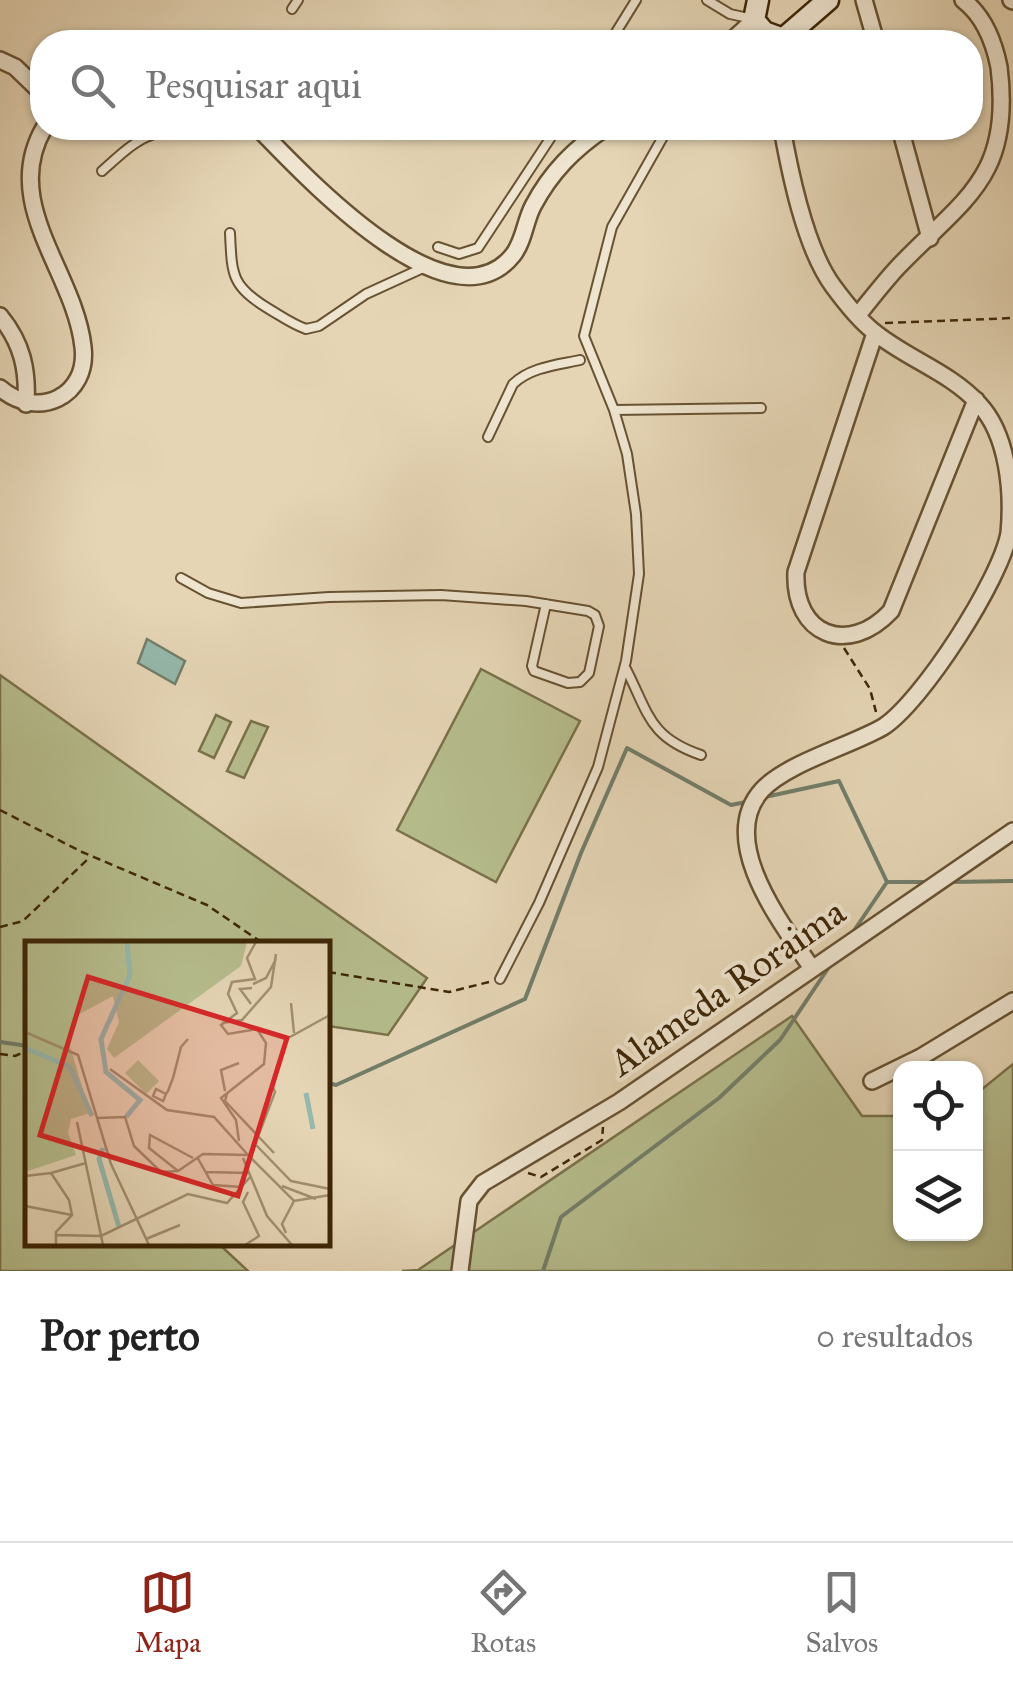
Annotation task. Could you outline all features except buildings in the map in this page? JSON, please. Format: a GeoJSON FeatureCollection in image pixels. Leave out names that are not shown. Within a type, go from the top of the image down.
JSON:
{"type":"FeatureCollection","features":[{"type":"Feature","properties":{"kind":"street"},"geometry":{"type":"LineString","coordinates":[[794,30],[828,0]]}},
{"type":"Feature","properties":{"kind":"street"},"geometry":{"type":"LineString","coordinates":[[864,0],[873,30]]}},
{"type":"Feature","properties":{"kind":"street"},"geometry":{"type":"LineString","coordinates":[[962,0],[980,17],[1002,81],[1004,120],[998,155],[986,181],[898,267],[866,324],[796,572],[798,602],[815,625],[840,637],[864,633],[890,611],[976,400]]}},
{"type":"Feature","properties":{"kind":"street"},"geometry":{"type":"LineString","coordinates":[[740,30],[756,10]]}},
{"type":"Feature","properties":{"kind":"street"},"geometry":{"type":"LineString","coordinates":[[0,60],[15,67],[30,81]]}},
{"type":"Feature","properties":{"kind":"street"},"geometry":{"type":"LineString","coordinates":[[17,152],[30,140]]}},
{"type":"Feature","properties":{"kind":"street"},"geometry":{"type":"LineString","coordinates":[[270,140],[322,193],[366,228],[425,266],[470,278],[488,276],[502,268],[516,251],[532,208],[552,174],[587,140]]}},
{"type":"Feature","properties":{"kind":"street"},"geometry":{"type":"LineString","coordinates":[[785,140],[807,228],[830,282],[866,324],[976,400],[998,434],[1007,462],[1011,498],[1010,532],[998,571],[926,685],[880,728],[779,778],[762,790],[753,806],[748,840],[752,866],[766,901],[812,967]]}},
{"type":"Feature","properties":{"kind":"street"},"geometry":{"type":"LineString","coordinates":[[903,140],[930,238]]}},
{"type":"Feature","properties":{"kind":"street"},"geometry":{"type":"LineString","coordinates":[[0,388],[26,404],[44,405],[67,392],[78,379],[84,349],[70,311],[37,266]]}},
{"type":"Feature","properties":{"kind":"street"},"geometry":{"type":"LineString","coordinates":[[0,316],[20,347],[28,375],[26,404]]}},
{"type":"Feature","properties":{"kind":"street","name":"Alameda Roraima"},"geometry":{"type":"LineString","coordinates":[[460,1271],[467,1210],[475,1190],[604,1111],[1013,830]]}},
{"type":"Feature","properties":{"kind":"street"},"geometry":{"type":"LineString","coordinates":[[872,1081],[921,1057],[1013,1001]]}},
{"type":"Feature","properties":{"kind":"lane"},"geometry":{"type":"LineString","coordinates":[[292,9],[298,0]]}},
{"type":"Feature","properties":{"kind":"lane"},"geometry":{"type":"LineString","coordinates":[[617,30],[636,0]]}},
{"type":"Feature","properties":{"kind":"lane"},"geometry":{"type":"LineString","coordinates":[[707,0],[730,14],[756,10]]}},
{"type":"Feature","properties":{"kind":"lane"},"geometry":{"type":"LineString","coordinates":[[102,171],[137,140]]}},
{"type":"Feature","properties":{"kind":"lane"},"geometry":{"type":"LineString","coordinates":[[438,247],[458,254],[478,248],[549,140]]}},
{"type":"Feature","properties":{"kind":"lane"},"geometry":{"type":"LineString","coordinates":[[500,979],[539,902],[598,767],[625,667],[639,574],[636,514],[627,454],[584,336],[612,226],[661,140]]}},
{"type":"Feature","properties":{"kind":"lane"},"geometry":{"type":"LineString","coordinates":[[230,233],[232,268],[240,287],[248,296],[306,328],[319,326],[366,294],[425,266]]}},
{"type":"Feature","properties":{"kind":"lane"},"geometry":{"type":"LineString","coordinates":[[488,436],[513,384],[520,378],[542,368],[580,360]]}},
{"type":"Feature","properties":{"kind":"lane"},"geometry":{"type":"LineString","coordinates":[[614,410],[761,408]]}},
{"type":"Feature","properties":{"kind":"lane"},"geometry":{"type":"LineString","coordinates":[[181,578],[208,593],[241,603],[442,596],[546,604],[588,611],[598,620],[589,673],[580,682],[568,683],[534,671],[546,604]]}},
{"type":"Feature","properties":{"kind":"lane"},"geometry":{"type":"LineString","coordinates":[[625,667],[662,736],[675,746],[701,755]]}},
{"type":"Feature","properties":{"kind":"path"},"geometry":{"type":"LineString","coordinates":[[866,324],[1013,318]]}},
{"type":"Feature","properties":{"kind":"path"},"geometry":{"type":"LineString","coordinates":[[840,637],[870,689],[880,728]]}},
{"type":"Feature","properties":{"kind":"path"},"geometry":{"type":"LineString","coordinates":[[0,810],[91,856],[207,905],[260,941]]}},
{"type":"Feature","properties":{"kind":"path"},"geometry":{"type":"LineString","coordinates":[[0,927],[24,921],[91,856]]}},
{"type":"Feature","properties":{"kind":"path"},"geometry":{"type":"LineString","coordinates":[[330,972],[450,992],[500,979]]}},
{"type":"Feature","properties":{"kind":"path"},"geometry":{"type":"LineString","coordinates":[[0,1054],[15,1056],[25,1051]]}},
{"type":"Feature","properties":{"kind":"path"},"geometry":{"type":"LineString","coordinates":[[508,1168],[541,1176],[602,1140],[604,1111]]}},
{"type":"Feature","properties":{"kind":"green space"},"geometry":{"type":"Polygon","coordinates":[[[481,669],[580,721],[496,882],[397,830],[481,669]]]}},
{"type":"Feature","properties":{"kind":"green space"},"geometry":{"type":"Polygon","coordinates":[[[0,675],[427,978],[388,1035],[330,1026],[330,941],[25,941],[25,1246],[221,1246],[248,1271],[0,1271],[0,675]]]}},
{"type":"Feature","properties":{"kind":"green space"},"geometry":{"type":"Polygon","coordinates":[[[216,715],[231,722],[214,758],[199,751],[216,715]]]}},
{"type":"Feature","properties":{"kind":"green space"},"geometry":{"type":"Polygon","coordinates":[[[251,721],[268,727],[244,778],[227,771],[251,721]]]}},
{"type":"Feature","properties":{"kind":"green space"},"geometry":{"type":"Polygon","coordinates":[[[792,1016],[862,1116],[893,1116],[893,1241],[983,1241],[983,1088],[1013,1064],[1013,1271],[402,1271],[418,1270],[792,1016]]]}},
{"type":"Feature","properties":{"kind":"water"},"geometry":{"type":"Polygon","coordinates":[[[147,639],[185,661],[175,684],[138,663],[147,639]]]}},
{"type":"Feature","properties":{"kind":"waterway"},"geometry":{"type":"LineString","coordinates":[[330,1084],[336,1085],[525,999],[581,853],[627,748],[731,805],[751,801]]}},
{"type":"Feature","properties":{"kind":"waterway"},"geometry":{"type":"LineString","coordinates":[[765,797],[839,781],[887,882]]}},
{"type":"Feature","properties":{"kind":"waterway"},"geometry":{"type":"LineString","coordinates":[[952,882],[1013,881]]}},
{"type":"Feature","properties":{"kind":"waterway"},"geometry":{"type":"LineString","coordinates":[[851,935],[887,882],[928,882]]}},
{"type":"Feature","properties":{"kind":"waterway"},"geometry":{"type":"LineString","coordinates":[[543,1271],[561,1217],[719,1098],[780,1040],[831,964]]}},
{"type":"Feature","properties":{"kind":"waterway"},"geometry":{"type":"LineString","coordinates":[[0,1042],[25,1046]]}}]}
